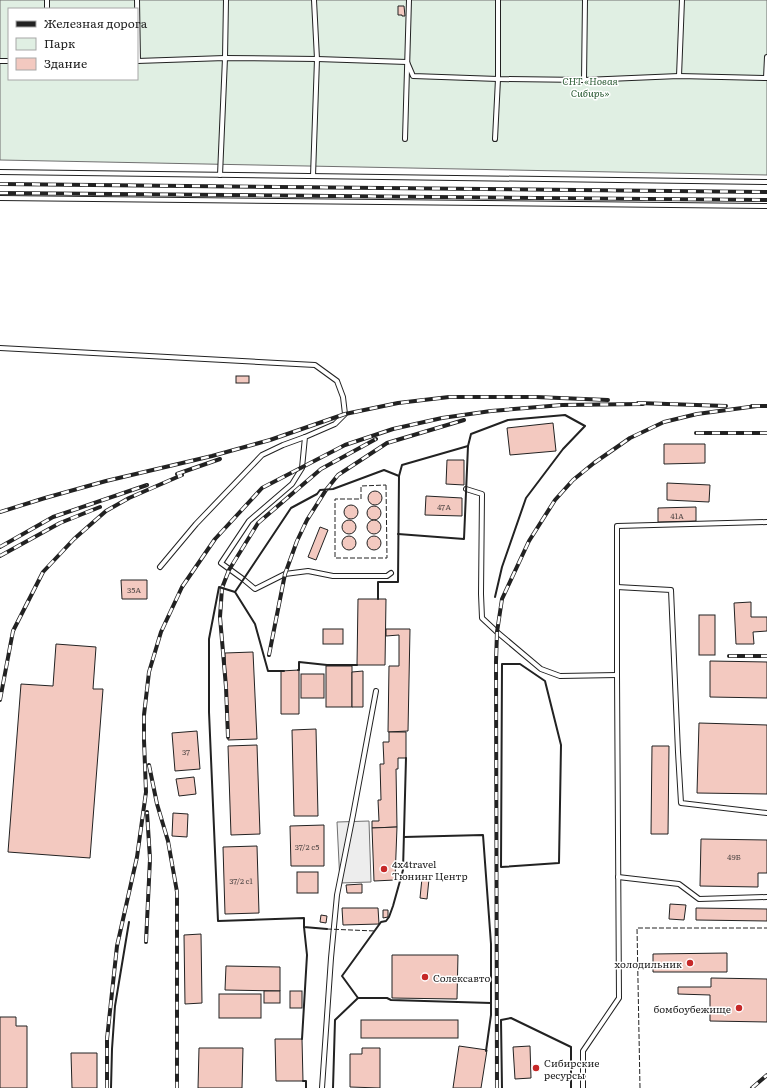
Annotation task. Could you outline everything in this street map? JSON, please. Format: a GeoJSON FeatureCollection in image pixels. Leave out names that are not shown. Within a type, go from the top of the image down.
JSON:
{"type":"FeatureCollection","features":[{"type":"Feature","properties":{"kind":"lane"},"geometry":{"type":"LineString","coordinates":[[220,175],[226,0]]}},
{"type":"Feature","properties":{"kind":"lane"},"geometry":{"type":"LineString","coordinates":[[313,176],[317,59],[314,0]]}},
{"type":"Feature","properties":{"kind":"lane"},"geometry":{"type":"LineString","coordinates":[[404,139],[409,0]]}},
{"type":"Feature","properties":{"kind":"lane"},"geometry":{"type":"LineString","coordinates":[[495,139],[498,80],[498,0]]}},
{"type":"Feature","properties":{"kind":"lane"},"geometry":{"type":"LineString","coordinates":[[584,80],[585,0]]}},
{"type":"Feature","properties":{"kind":"lane"},"geometry":{"type":"LineString","coordinates":[[679,76],[682,0]]}},
{"type":"Feature","properties":{"kind":"lane"},"geometry":{"type":"LineString","coordinates":[[406,62],[412,76],[498,80],[584,80],[679,76],[766,78],[767,57]]}},
{"type":"Feature","properties":{"kind":"lane"},"geometry":{"type":"LineString","coordinates":[[138,61],[225,58],[406,62]]}},
{"type":"Feature","properties":{"kind":"lane"},"geometry":{"type":"LineString","coordinates":[[0,172],[767,182]]}},
{"type":"Feature","properties":{"kind":"lane"},"geometry":{"type":"LineString","coordinates":[[0,198],[767,206]]}},
{"type":"Feature","properties":{"kind":"lane"},"geometry":{"type":"LineString","coordinates":[[0,348],[315,365],[337,381],[343,397],[346,414],[335,424],[282,445],[262,455],[196,524],[160,567]]}},
{"type":"Feature","properties":{"kind":"lane"},"geometry":{"type":"LineString","coordinates":[[305,437],[302,468],[292,484],[249,521],[221,563],[255,589],[285,574],[308,571],[333,576],[387,576],[391,573]]}},
{"type":"Feature","properties":{"kind":"lane"},"geometry":{"type":"LineString","coordinates":[[466,489],[482,494],[482,618],[541,669],[560,676],[617,675]]}},
{"type":"Feature","properties":{"kind":"lane"},"geometry":{"type":"LineString","coordinates":[[583,1088],[583,1051],[619,998],[617,675],[618,526],[767,522]]}},
{"type":"Feature","properties":{"kind":"lane"},"geometry":{"type":"LineString","coordinates":[[617,587],[671,590],[681,803],[767,813]]}},
{"type":"Feature","properties":{"kind":"lane"},"geometry":{"type":"LineString","coordinates":[[322,1088],[336,895],[353,815],[376,691]]}},
{"type":"Feature","properties":{"kind":"lane"},"geometry":{"type":"LineString","coordinates":[[618,877],[678,884],[699,899],[767,897]]}},
{"type":"Feature","properties":{"kind":"green space","name":"СНТ «Новая Сибирь»"},"geometry":{"type":"Polygon","coordinates":[[[0,0],[767,0],[767,175],[0,160],[0,0]]]}},
{"type":"Feature","properties":{"kind":"shaded area"},"geometry":{"type":"Polygon","coordinates":[[[369,821],[371,882],[340,883],[337,822],[369,821]]]}},
{"type":"Feature","properties":{"kind":"building"},"geometry":{"type":"Polygon","coordinates":[[[398,6],[404,6],[405,16],[398,15],[398,6]]]}},
{"type":"Feature","properties":{"kind":"building"},"geometry":{"type":"Polygon","coordinates":[[[236,376],[249,376],[249,383],[236,383],[236,376]]]}},
{"type":"Feature","properties":{"kind":"building"},"geometry":{"type":"Polygon","coordinates":[[[553,423],[556,451],[510,455],[507,428],[553,423]]]}},
{"type":"Feature","properties":{"kind":"building"},"geometry":{"type":"Polygon","coordinates":[[[664,444],[705,444],[705,463],[664,464],[664,444]]]}},
{"type":"Feature","properties":{"kind":"building"},"geometry":{"type":"Polygon","coordinates":[[[447,460],[464,460],[464,485],[446,484],[447,460]]]}},
{"type":"Feature","properties":{"kind":"building"},"geometry":{"type":"Polygon","coordinates":[[[667,483],[710,485],[709,502],[667,500],[667,483]]]}},
{"type":"Feature","properties":{"kind":"building"},"geometry":{"type":"Polygon","coordinates":[[[375,491],[380,493],[382,498],[380,503],[375,505],[370,503],[368,498],[370,493],[375,491]]]}},
{"type":"Feature","properties":{"kind":"building"},"geometry":{"type":"Polygon","coordinates":[[[426,496],[462,498],[462,516],[425,515],[426,496]]]}},
{"type":"Feature","properties":{"kind":"building"},"geometry":{"type":"Polygon","coordinates":[[[351,505],[356,507],[358,512],[356,517],[351,519],[346,517],[344,512],[346,507],[351,505]]]}},
{"type":"Feature","properties":{"kind":"building"},"geometry":{"type":"Polygon","coordinates":[[[374,506],[379,508],[381,513],[379,518],[374,520],[369,518],[367,513],[369,508],[374,506]]]}},
{"type":"Feature","properties":{"kind":"building"},"geometry":{"type":"Polygon","coordinates":[[[696,507],[696,521],[658,522],[658,508],[696,507]]]}},
{"type":"Feature","properties":{"kind":"building"},"geometry":{"type":"Polygon","coordinates":[[[349,520],[354,522],[356,527],[354,532],[349,534],[344,532],[342,527],[344,522],[349,520]]]}},
{"type":"Feature","properties":{"kind":"building"},"geometry":{"type":"Polygon","coordinates":[[[374,520],[379,522],[381,527],[379,532],[374,534],[369,532],[367,527],[369,522],[374,520]]]}},
{"type":"Feature","properties":{"kind":"building"},"geometry":{"type":"Polygon","coordinates":[[[320,527],[328,530],[316,560],[308,557],[320,527]]]}},
{"type":"Feature","properties":{"kind":"building"},"geometry":{"type":"Polygon","coordinates":[[[349,536],[354,538],[356,543],[354,548],[349,550],[344,548],[342,543],[344,538],[349,536]]]}},
{"type":"Feature","properties":{"kind":"building"},"geometry":{"type":"Polygon","coordinates":[[[374,536],[379,538],[381,543],[379,548],[374,550],[369,548],[367,543],[369,538],[374,536]]]}},
{"type":"Feature","properties":{"kind":"building"},"geometry":{"type":"Polygon","coordinates":[[[121,580],[147,580],[147,599],[122,599],[121,580]]]}},
{"type":"Feature","properties":{"kind":"building"},"geometry":{"type":"Polygon","coordinates":[[[358,599],[386,599],[385,665],[357,665],[358,599]]]}},
{"type":"Feature","properties":{"kind":"building"},"geometry":{"type":"Polygon","coordinates":[[[751,602],[751,617],[767,617],[767,631],[753,632],[754,644],[736,644],[734,603],[751,602]]]}},
{"type":"Feature","properties":{"kind":"building"},"geometry":{"type":"Polygon","coordinates":[[[699,615],[715,615],[715,655],[699,655],[699,615]]]}},
{"type":"Feature","properties":{"kind":"building"},"geometry":{"type":"Polygon","coordinates":[[[323,629],[343,629],[343,644],[323,644],[323,629]]]}},
{"type":"Feature","properties":{"kind":"building"},"geometry":{"type":"Polygon","coordinates":[[[386,629],[410,629],[408,731],[388,732],[389,666],[399,666],[399,635],[386,636],[386,629]]]}},
{"type":"Feature","properties":{"kind":"building"},"geometry":{"type":"Polygon","coordinates":[[[56,644],[96,647],[93,689],[103,689],[90,858],[8,852],[21,684],[53,686],[56,644]]]}},
{"type":"Feature","properties":{"kind":"building"},"geometry":{"type":"Polygon","coordinates":[[[253,652],[257,739],[228,740],[225,653],[253,652]]]}},
{"type":"Feature","properties":{"kind":"building"},"geometry":{"type":"Polygon","coordinates":[[[710,661],[767,662],[767,698],[710,697],[710,661]]]}},
{"type":"Feature","properties":{"kind":"building"},"geometry":{"type":"Polygon","coordinates":[[[326,666],[352,666],[352,707],[326,707],[326,666]]]}},
{"type":"Feature","properties":{"kind":"building"},"geometry":{"type":"Polygon","coordinates":[[[299,670],[299,714],[281,714],[281,671],[299,670]]]}},
{"type":"Feature","properties":{"kind":"building"},"geometry":{"type":"Polygon","coordinates":[[[363,671],[363,707],[352,707],[352,672],[363,671]]]}},
{"type":"Feature","properties":{"kind":"building"},"geometry":{"type":"Polygon","coordinates":[[[301,674],[324,674],[324,698],[301,698],[301,674]]]}},
{"type":"Feature","properties":{"kind":"building"},"geometry":{"type":"Polygon","coordinates":[[[699,723],[767,725],[767,794],[697,793],[699,723]]]}},
{"type":"Feature","properties":{"kind":"building"},"geometry":{"type":"Polygon","coordinates":[[[316,729],[318,816],[294,816],[292,730],[316,729]]]}},
{"type":"Feature","properties":{"kind":"building"},"geometry":{"type":"Polygon","coordinates":[[[197,731],[200,769],[175,771],[172,733],[197,731]]]}},
{"type":"Feature","properties":{"kind":"building"},"geometry":{"type":"Polygon","coordinates":[[[389,732],[406,732],[406,758],[398,758],[398,769],[396,769],[397,827],[372,828],[372,821],[379,821],[378,800],[381,800],[380,764],[384,764],[383,742],[389,742],[389,732]]]}},
{"type":"Feature","properties":{"kind":"building"},"geometry":{"type":"Polygon","coordinates":[[[257,745],[260,834],[231,835],[228,746],[257,745]]]}},
{"type":"Feature","properties":{"kind":"building"},"geometry":{"type":"Polygon","coordinates":[[[652,746],[669,746],[668,834],[651,834],[652,746]]]}},
{"type":"Feature","properties":{"kind":"building"},"geometry":{"type":"Polygon","coordinates":[[[194,777],[196,794],[179,796],[176,779],[194,777]]]}},
{"type":"Feature","properties":{"kind":"building"},"geometry":{"type":"Polygon","coordinates":[[[173,813],[188,814],[187,837],[172,836],[173,813]]]}},
{"type":"Feature","properties":{"kind":"building"},"geometry":{"type":"Polygon","coordinates":[[[324,825],[324,866],[291,866],[290,826],[324,825]]]}},
{"type":"Feature","properties":{"kind":"building"},"geometry":{"type":"Polygon","coordinates":[[[397,827],[395,880],[374,881],[372,828],[397,827]]]}},
{"type":"Feature","properties":{"kind":"building"},"geometry":{"type":"Polygon","coordinates":[[[701,839],[767,840],[767,873],[758,873],[758,887],[700,886],[701,839]]]}},
{"type":"Feature","properties":{"kind":"building"},"geometry":{"type":"Polygon","coordinates":[[[257,846],[259,913],[225,914],[223,847],[257,846]]]}},
{"type":"Feature","properties":{"kind":"building"},"geometry":{"type":"Polygon","coordinates":[[[297,872],[318,872],[318,893],[297,893],[297,872]]]}},
{"type":"Feature","properties":{"kind":"building"},"geometry":{"type":"Polygon","coordinates":[[[422,878],[429,879],[427,899],[420,898],[422,878]]]}},
{"type":"Feature","properties":{"kind":"building"},"geometry":{"type":"Polygon","coordinates":[[[362,884],[362,893],[347,893],[346,885],[362,884]]]}},
{"type":"Feature","properties":{"kind":"building"},"geometry":{"type":"Polygon","coordinates":[[[670,904],[686,905],[684,920],[669,919],[670,904]]]}},
{"type":"Feature","properties":{"kind":"building"},"geometry":{"type":"Polygon","coordinates":[[[342,908],[378,908],[379,924],[343,925],[342,908]]]}},
{"type":"Feature","properties":{"kind":"building"},"geometry":{"type":"Polygon","coordinates":[[[696,908],[767,909],[767,921],[696,920],[696,908]]]}},
{"type":"Feature","properties":{"kind":"building"},"geometry":{"type":"Polygon","coordinates":[[[383,910],[388,910],[388,917],[383,918],[383,910]]]}},
{"type":"Feature","properties":{"kind":"building"},"geometry":{"type":"Polygon","coordinates":[[[321,915],[327,916],[326,923],[320,922],[321,915]]]}},
{"type":"Feature","properties":{"kind":"building"},"geometry":{"type":"Polygon","coordinates":[[[201,934],[202,1003],[185,1004],[184,935],[201,934]]]}},
{"type":"Feature","properties":{"kind":"building","name":"холодильник"},"geometry":{"type":"Polygon","coordinates":[[[727,953],[727,972],[653,972],[653,954],[727,953]]]}},
{"type":"Feature","properties":{"kind":"building","name":"Солексавто"},"geometry":{"type":"Polygon","coordinates":[[[392,955],[458,955],[457,999],[392,998],[392,955]]]}},
{"type":"Feature","properties":{"kind":"building"},"geometry":{"type":"Polygon","coordinates":[[[226,966],[280,967],[280,991],[225,990],[226,966]]]}},
{"type":"Feature","properties":{"kind":"building","name":"бомбоубежище"},"geometry":{"type":"Polygon","coordinates":[[[711,978],[767,979],[767,1022],[710,1021],[710,995],[678,994],[678,987],[711,987],[711,978]]]}},
{"type":"Feature","properties":{"kind":"building"},"geometry":{"type":"Polygon","coordinates":[[[264,991],[280,991],[280,1003],[264,1003],[264,991]]]}},
{"type":"Feature","properties":{"kind":"building"},"geometry":{"type":"Polygon","coordinates":[[[290,991],[302,991],[302,1008],[290,1008],[290,991]]]}},
{"type":"Feature","properties":{"kind":"building"},"geometry":{"type":"Polygon","coordinates":[[[219,994],[261,994],[261,1018],[219,1018],[219,994]]]}},
{"type":"Feature","properties":{"kind":"building"},"geometry":{"type":"Polygon","coordinates":[[[0,1017],[16,1017],[16,1026],[27,1026],[27,1088],[0,1088],[0,1017]]]}},
{"type":"Feature","properties":{"kind":"building"},"geometry":{"type":"Polygon","coordinates":[[[361,1020],[458,1020],[458,1038],[361,1038],[361,1020]]]}},
{"type":"Feature","properties":{"kind":"building"},"geometry":{"type":"Polygon","coordinates":[[[275,1039],[302,1039],[303,1081],[276,1081],[275,1039]]]}},
{"type":"Feature","properties":{"kind":"building"},"geometry":{"type":"Polygon","coordinates":[[[459,1046],[487,1050],[481,1088],[453,1088],[459,1046]]]}},
{"type":"Feature","properties":{"kind":"building"},"geometry":{"type":"Polygon","coordinates":[[[530,1046],[531,1078],[515,1079],[513,1047],[530,1046]]]}},
{"type":"Feature","properties":{"kind":"building"},"geometry":{"type":"Polygon","coordinates":[[[199,1048],[243,1048],[242,1088],[198,1088],[199,1048]]]}},
{"type":"Feature","properties":{"kind":"building"},"geometry":{"type":"Polygon","coordinates":[[[362,1048],[380,1048],[380,1088],[350,1087],[350,1054],[362,1054],[362,1048]]]}},
{"type":"Feature","properties":{"kind":"building"},"geometry":{"type":"Polygon","coordinates":[[[71,1053],[97,1053],[97,1088],[72,1088],[71,1053]]]}},
{"type":"Feature","properties":{"kind":"railway"},"geometry":{"type":"LineString","coordinates":[[0,184],[767,192]]}},
{"type":"Feature","properties":{"kind":"railway"},"geometry":{"type":"LineString","coordinates":[[0,193],[767,200]]}},
{"type":"Feature","properties":{"kind":"railway"},"geometry":{"type":"LineString","coordinates":[[0,512],[106,481],[212,456],[270,440],[345,414],[398,403],[449,397],[536,397],[608,400]]}},
{"type":"Feature","properties":{"kind":"railway"},"geometry":{"type":"LineString","coordinates":[[638,403],[726,406]]}},
{"type":"Feature","properties":{"kind":"railway"},"geometry":{"type":"LineString","coordinates":[[107,1088],[107,1039],[117,946],[137,857],[146,792],[144,715],[149,672],[161,632],[182,587],[215,539],[262,488],[345,445],[393,429],[442,418],[491,411],[562,405],[643,404]]}},
{"type":"Feature","properties":{"kind":"railway"},"geometry":{"type":"LineString","coordinates":[[752,406],[767,406]]}},
{"type":"Feature","properties":{"kind":"railway"},"geometry":{"type":"LineString","coordinates":[[497,1088],[496,662],[497,632],[502,599],[529,541],[555,500],[573,480],[594,463],[630,438],[664,422],[697,414],[757,406]]}},
{"type":"Feature","properties":{"kind":"railway"},"geometry":{"type":"LineString","coordinates":[[269,655],[285,574],[297,541],[307,520],[326,490],[338,475],[387,443],[464,420]]}},
{"type":"Feature","properties":{"kind":"railway"},"geometry":{"type":"LineString","coordinates":[[696,433],[767,433]]}},
{"type":"Feature","properties":{"kind":"railway"},"geometry":{"type":"LineString","coordinates":[[228,737],[226,687],[220,617],[222,588],[229,570],[258,523],[321,469],[376,439]]}},
{"type":"Feature","properties":{"kind":"railway"},"geometry":{"type":"LineString","coordinates":[[177,474],[220,459]]}},
{"type":"Feature","properties":{"kind":"railway"},"geometry":{"type":"LineString","coordinates":[[0,700],[13,631],[43,572],[74,539],[106,511],[129,498],[182,475]]}},
{"type":"Feature","properties":{"kind":"railway"},"geometry":{"type":"LineString","coordinates":[[0,547],[53,517],[147,485]]}},
{"type":"Feature","properties":{"kind":"railway"},"geometry":{"type":"LineString","coordinates":[[0,556],[60,523],[100,507]]}},
{"type":"Feature","properties":{"kind":"railway"},"geometry":{"type":"LineString","coordinates":[[729,656],[767,656]]}},
{"type":"Feature","properties":{"kind":"railway"},"geometry":{"type":"LineString","coordinates":[[149,765],[157,804],[168,841],[177,892],[177,1088]]}},
{"type":"Feature","properties":{"kind":"railway"},"geometry":{"type":"LineString","coordinates":[[146,942],[150,859],[147,812]]}},
{"type":"Feature","properties":{"kind":"railway"},"geometry":{"type":"LineString","coordinates":[[752,1088],[767,1075]]}},
{"type":"Feature","properties":{"kind":"fence"},"geometry":{"type":"LineString","coordinates":[[386,485],[387,558],[335,558],[335,499],[361,499],[361,486],[386,485]]}},
{"type":"Feature","properties":{"kind":"fence"},"geometry":{"type":"LineString","coordinates":[[640,1088],[637,928],[767,928]]}},
{"type":"Feature","properties":{"kind":"fence"},"geometry":{"type":"LineString","coordinates":[[327,929],[375,931]]}},
{"type":"Feature","properties":{"kind":"wall"},"geometry":{"type":"LineString","coordinates":[[398,534],[464,539],[468,446],[471,434],[508,420],[565,415],[585,426],[563,449],[526,498],[502,567],[495,597]]}},
{"type":"Feature","properties":{"kind":"wall"},"geometry":{"type":"LineString","coordinates":[[378,599],[378,582],[398,582],[399,476],[402,465],[468,446]]}},
{"type":"Feature","properties":{"kind":"wall"},"geometry":{"type":"LineString","coordinates":[[235,592],[291,508],[317,494],[320,490],[333,489],[384,470],[399,476]]}},
{"type":"Feature","properties":{"kind":"wall"},"geometry":{"type":"LineString","coordinates":[[284,671],[268,671],[255,624],[235,592],[219,587],[209,639],[209,712],[218,921],[304,918],[304,927],[327,929]]}},
{"type":"Feature","properties":{"kind":"wall"},"geometry":{"type":"LineString","coordinates":[[298,670],[299,662],[327,665],[357,665]]}},
{"type":"Feature","properties":{"kind":"wall"},"geometry":{"type":"LineString","coordinates":[[502,664],[520,664],[545,681],[561,745],[559,863],[501,867],[502,664]]}},
{"type":"Feature","properties":{"kind":"wall"},"geometry":{"type":"LineString","coordinates":[[358,998],[342,976],[381,922],[386,921],[389,917],[393,906],[403,870],[406,758]]}},
{"type":"Feature","properties":{"kind":"wall"},"geometry":{"type":"LineString","coordinates":[[404,837],[483,835],[491,944],[491,1015],[486,1051]]}},
{"type":"Feature","properties":{"kind":"wall"},"geometry":{"type":"LineString","coordinates":[[111,1088],[115,1006],[129,922]]}},
{"type":"Feature","properties":{"kind":"wall"},"geometry":{"type":"LineString","coordinates":[[302,1039],[307,955],[304,927]]}},
{"type":"Feature","properties":{"kind":"wall"},"geometry":{"type":"LineString","coordinates":[[333,1088],[335,1020],[358,998],[491,1003]]}},
{"type":"Feature","properties":{"kind":"wall"},"geometry":{"type":"LineString","coordinates":[[502,1088],[501,1020],[511,1018],[571,1047],[571,1088]]}},
{"type":"Feature","properties":{"kind":"wall"},"geometry":{"type":"LineString","coordinates":[[303,1081],[306,1081],[306,1088]]}},
{"type":"Feature","properties":{"kind":"place","name":"4x4travel Тюнинг Центр"},"geometry":{"type":"Point","coordinates":[384,869]}},
{"type":"Feature","properties":{"kind":"place","name":"холодильник"},"geometry":{"type":"Point","coordinates":[690,963]}},
{"type":"Feature","properties":{"kind":"place","name":"Солексавто"},"geometry":{"type":"Point","coordinates":[425,977]}},
{"type":"Feature","properties":{"kind":"place","name":"бомбоубежище"},"geometry":{"type":"Point","coordinates":[739,1008]}},
{"type":"Feature","properties":{"kind":"place","name":"Сибирские ресурсы"},"geometry":{"type":"Point","coordinates":[536,1068]}}]}
